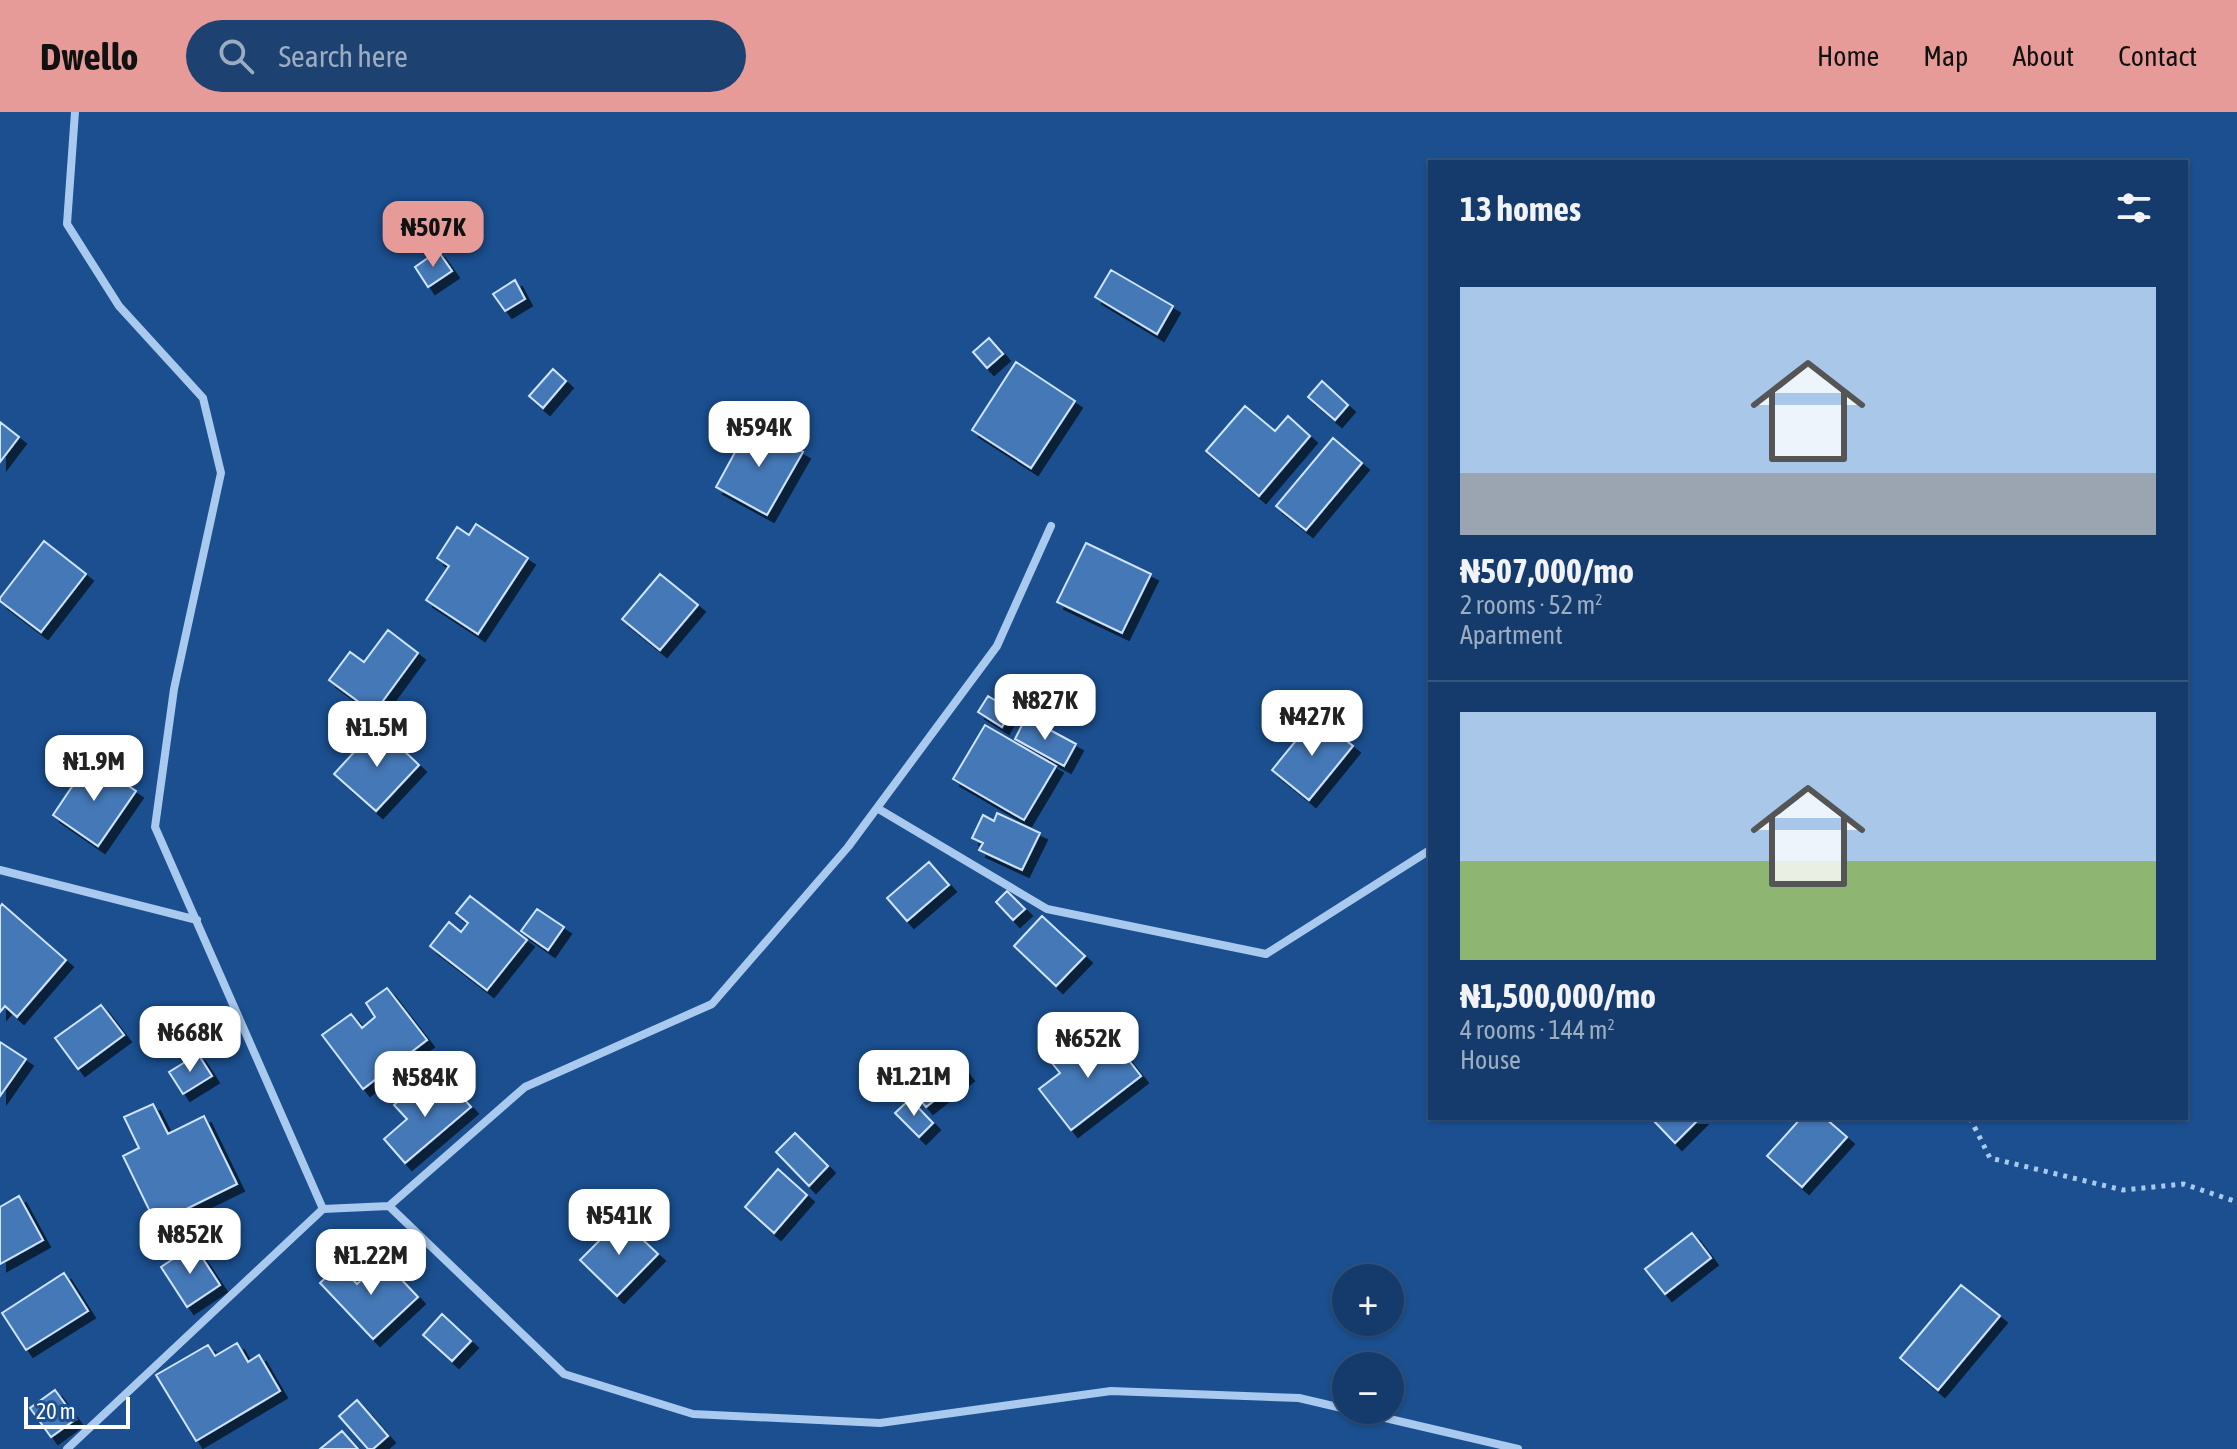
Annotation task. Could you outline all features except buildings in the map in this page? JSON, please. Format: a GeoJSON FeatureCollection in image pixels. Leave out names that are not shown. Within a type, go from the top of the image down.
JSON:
{"type":"FeatureCollection","features":[{"type":"Feature","properties":{"kind":"street"},"geometry":{"type":"LineString","coordinates":[[75,112],[67,224],[119,306],[203,398],[221,473],[174,689],[155,827],[323,1209]]}},
{"type":"Feature","properties":{"kind":"street"},"geometry":{"type":"LineString","coordinates":[[67,1449],[323,1209],[389,1206],[525,1087],[712,1004],[848,847],[997,646],[1051,526]]}},
{"type":"Feature","properties":{"kind":"street"},"geometry":{"type":"LineString","coordinates":[[877,808],[1047,909],[1266,954],[1428,851]]}},
{"type":"Feature","properties":{"kind":"street"},"geometry":{"type":"LineString","coordinates":[[0,870],[197,920]]}},
{"type":"Feature","properties":{"kind":"street"},"geometry":{"type":"LineString","coordinates":[[389,1206],[564,1374],[693,1414],[880,1423],[1111,1391],[1299,1398],[1332,1405]]}},
{"type":"Feature","properties":{"kind":"street"},"geometry":{"type":"LineString","coordinates":[[1404,1422],[1518,1449]]}},
{"type":"Feature","properties":{"kind":"path"},"geometry":{"type":"LineString","coordinates":[[1971,1120],[1990,1158],[2123,1190],[2184,1184],[2237,1202]]}}]}
